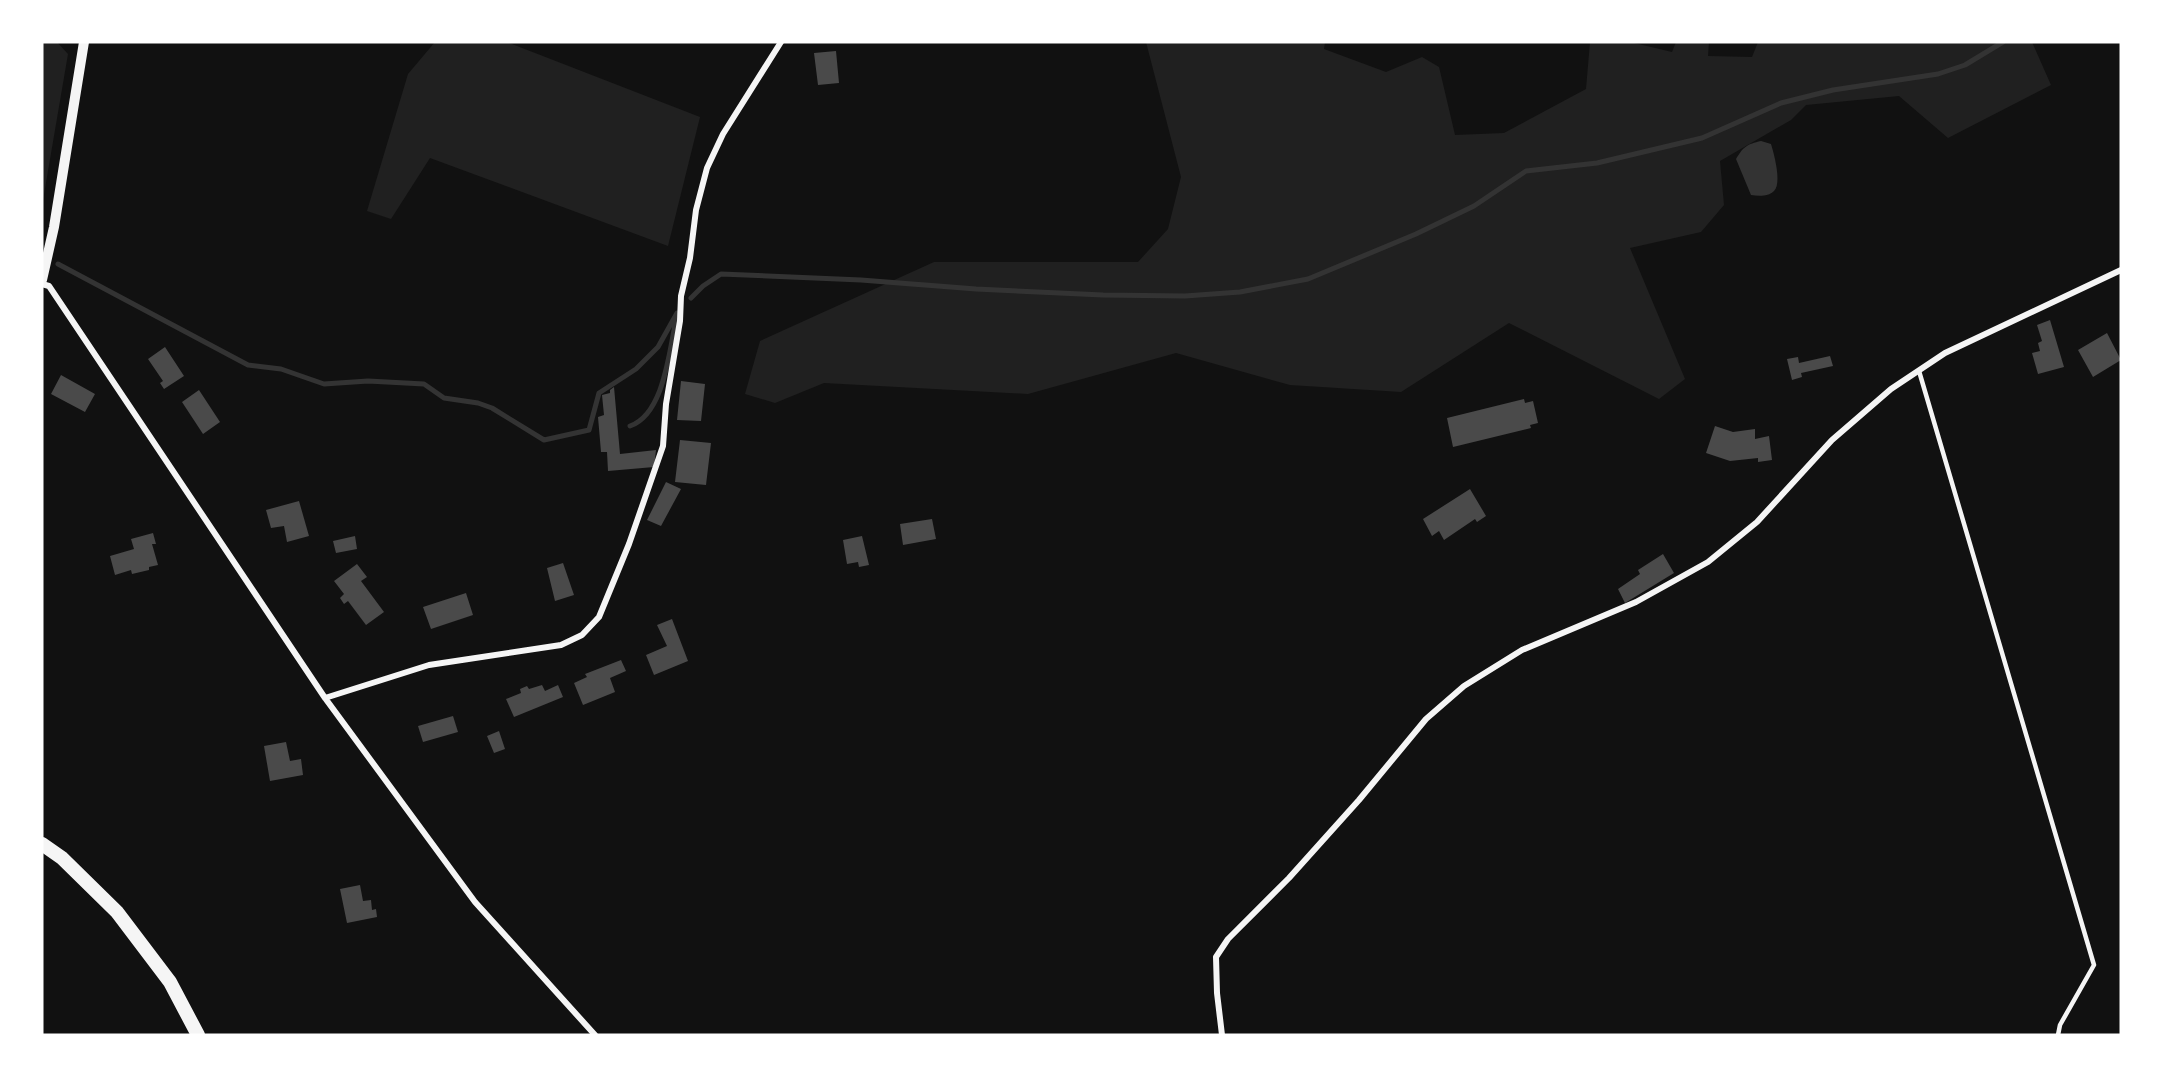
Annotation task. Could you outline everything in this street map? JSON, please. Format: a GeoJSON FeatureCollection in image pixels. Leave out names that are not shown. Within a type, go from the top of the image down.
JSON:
{"type":"FeatureCollection","features":[{"type":"Feature","properties":{"kind":"main road"},"geometry":{"type":"LineString","coordinates":[[42,844],[62,858],[117,912],[170,982],[198,1035]]}},
{"type":"Feature","properties":{"kind":"street"},"geometry":{"type":"LineString","coordinates":[[84,42],[54,226],[42,282],[49,286],[325,698],[475,902],[595,1035]]}},
{"type":"Feature","properties":{"kind":"street"},"geometry":{"type":"LineString","coordinates":[[325,698],[429,665],[561,645],[582,635],[599,617],[626,554],[663,446],[666,404],[680,321],[681,296],[690,258],[696,210],[707,168],[723,134],[781,42]]}},
{"type":"Feature","properties":{"kind":"street"},"geometry":{"type":"LineString","coordinates":[[1222,1035],[1216,957],[1228,939],[1289,878],[1359,800],[1426,719],[1464,686],[1522,650],[1636,602],[1708,562],[1757,522],[1832,440],[1891,389],[1945,353],[2121,270]]}},
{"type":"Feature","properties":{"kind":"lane"},"geometry":{"type":"LineString","coordinates":[[1919,371],[2094,965],[2060,1025],[2058,1035]]}},
{"type":"Feature","properties":{"kind":"shaded area"},"geometry":{"type":"Polygon","coordinates":[[[42,42],[57,42],[68,54],[42,206],[42,42]]]}},
{"type":"Feature","properties":{"kind":"shaded area"},"geometry":{"type":"Polygon","coordinates":[[[435,42],[507,42],[700,117],[668,246],[430,158],[391,219],[367,211],[408,74],[435,42]]]}},
{"type":"Feature","properties":{"kind":"shaded area"},"geometry":{"type":"Polygon","coordinates":[[[1146,42],[1325,42],[1324,49],[1386,72],[1422,57],[1439,67],[1455,135],[1504,133],[1586,89],[1590,42],[1630,42],[1672,52],[1676,42],[1709,42],[1708,56],[1752,57],[1758,42],[2032,42],[2051,85],[1948,138],[1899,96],[1806,105],[1791,120],[1720,161],[1724,205],[1701,232],[1630,248],[1685,379],[1659,399],[1509,323],[1401,392],[1290,385],[1176,353],[1028,394],[824,383],[775,403],[745,394],[760,341],[934,262],[1138,262],[1168,229],[1181,177],[1146,42]]]}},
{"type":"Feature","properties":{"kind":"shaded area"},"geometry":{"type":"Polygon","coordinates":[[[1761,141],[1771,144],[1777,168],[1777,182],[1774,191],[1763,196],[1751,195],[1736,159],[1746,147],[1761,141]]]}},
{"type":"Feature","properties":{"kind":"building"},"geometry":{"type":"Polygon","coordinates":[[[836,51],[839,83],[818,85],[814,53],[836,51]]]}},
{"type":"Feature","properties":{"kind":"building"},"geometry":{"type":"Polygon","coordinates":[[[2050,320],[2064,367],[2038,374],[2032,353],[2040,351],[2038,343],[2042,341],[2037,325],[2050,320]]]}},
{"type":"Feature","properties":{"kind":"building"},"geometry":{"type":"Polygon","coordinates":[[[2107,333],[2121,360],[2093,377],[2078,350],[2107,333]]]}},
{"type":"Feature","properties":{"kind":"building"},"geometry":{"type":"Polygon","coordinates":[[[165,347],[184,376],[164,389],[160,383],[163,381],[148,359],[165,347]]]}},
{"type":"Feature","properties":{"kind":"building"},"geometry":{"type":"Polygon","coordinates":[[[1830,356],[1833,366],[1801,373],[1802,377],[1792,380],[1787,359],[1798,357],[1799,363],[1830,356]]]}},
{"type":"Feature","properties":{"kind":"building"},"geometry":{"type":"Polygon","coordinates":[[[61,375],[95,394],[85,412],[51,394],[61,375]]]}},
{"type":"Feature","properties":{"kind":"building"},"geometry":{"type":"Polygon","coordinates":[[[681,381],[705,384],[701,421],[677,420],[681,381]]]}},
{"type":"Feature","properties":{"kind":"building"},"geometry":{"type":"Polygon","coordinates":[[[614,387],[620,454],[656,450],[654,467],[608,471],[607,452],[601,452],[598,417],[604,415],[602,395],[610,393],[614,387]]]}},
{"type":"Feature","properties":{"kind":"building"},"geometry":{"type":"Polygon","coordinates":[[[199,390],[220,422],[203,434],[182,402],[199,390]]]}},
{"type":"Feature","properties":{"kind":"building"},"geometry":{"type":"Polygon","coordinates":[[[1524,399],[1525,403],[1533,401],[1538,423],[1530,425],[1531,428],[1453,447],[1447,418],[1524,399]]]}},
{"type":"Feature","properties":{"kind":"building"},"geometry":{"type":"Polygon","coordinates":[[[1715,426],[1733,432],[1755,429],[1755,439],[1769,436],[1772,460],[1758,462],[1758,458],[1730,461],[1706,453],[1715,426]]]}},
{"type":"Feature","properties":{"kind":"building"},"geometry":{"type":"Polygon","coordinates":[[[680,440],[711,443],[706,485],[675,482],[680,440]]]}},
{"type":"Feature","properties":{"kind":"building"},"geometry":{"type":"Polygon","coordinates":[[[666,482],[681,489],[661,526],[647,520],[666,482]]]}},
{"type":"Feature","properties":{"kind":"building"},"geometry":{"type":"Polygon","coordinates":[[[1470,489],[1486,516],[1477,522],[1475,519],[1444,540],[1439,531],[1432,536],[1423,519],[1470,489]]]}},
{"type":"Feature","properties":{"kind":"building"},"geometry":{"type":"Polygon","coordinates":[[[299,501],[309,536],[287,542],[284,526],[271,528],[266,510],[299,501]]]}},
{"type":"Feature","properties":{"kind":"building"},"geometry":{"type":"Polygon","coordinates":[[[932,519],[936,539],[903,545],[900,524],[932,519]]]}},
{"type":"Feature","properties":{"kind":"building"},"geometry":{"type":"Polygon","coordinates":[[[153,533],[156,544],[152,544],[158,565],[132,574],[131,570],[115,575],[110,556],[134,549],[131,539],[153,533]]]}},
{"type":"Feature","properties":{"kind":"building"},"geometry":{"type":"Polygon","coordinates":[[[355,536],[357,549],[336,553],[333,541],[355,536]]]}},
{"type":"Feature","properties":{"kind":"building"},"geometry":{"type":"Polygon","coordinates":[[[862,536],[869,565],[859,567],[858,562],[847,564],[843,540],[862,536]]]}},
{"type":"Feature","properties":{"kind":"building"},"geometry":{"type":"Polygon","coordinates":[[[1663,554],[1674,573],[1625,603],[1618,589],[1640,574],[1638,570],[1663,554]]]}},
{"type":"Feature","properties":{"kind":"building"},"geometry":{"type":"Polygon","coordinates":[[[563,563],[574,595],[555,601],[547,568],[563,563]]]}},
{"type":"Feature","properties":{"kind":"building"},"geometry":{"type":"Polygon","coordinates":[[[357,564],[367,577],[361,581],[384,612],[366,625],[348,601],[344,604],[340,598],[344,594],[334,581],[357,564]]]}},
{"type":"Feature","properties":{"kind":"building"},"geometry":{"type":"Polygon","coordinates":[[[466,593],[473,615],[431,629],[423,607],[466,593]]]}},
{"type":"Feature","properties":{"kind":"building"},"geometry":{"type":"Polygon","coordinates":[[[672,619],[688,661],[654,675],[646,655],[667,646],[657,625],[672,619]]]}},
{"type":"Feature","properties":{"kind":"building"},"geometry":{"type":"Polygon","coordinates":[[[621,660],[626,671],[610,678],[615,692],[583,705],[574,683],[587,677],[585,674],[621,660]]]}},
{"type":"Feature","properties":{"kind":"building"},"geometry":{"type":"Polygon","coordinates":[[[542,685],[545,691],[558,685],[563,697],[514,717],[506,699],[521,693],[520,689],[527,686],[529,689],[542,685]]]}},
{"type":"Feature","properties":{"kind":"building"},"geometry":{"type":"Polygon","coordinates":[[[453,716],[458,732],[423,742],[418,726],[453,716]]]}},
{"type":"Feature","properties":{"kind":"building"},"geometry":{"type":"Polygon","coordinates":[[[499,731],[505,749],[494,753],[487,736],[499,731]]]}},
{"type":"Feature","properties":{"kind":"building"},"geometry":{"type":"Polygon","coordinates":[[[286,742],[290,761],[301,759],[303,775],[270,781],[264,746],[286,742]]]}},
{"type":"Feature","properties":{"kind":"building"},"geometry":{"type":"Polygon","coordinates":[[[360,885],[363,901],[371,900],[372,910],[376,909],[377,917],[347,923],[340,889],[360,885]]]}},
{"type":"Feature","properties":{"kind":"waterway"},"geometry":{"type":"LineString","coordinates":[[691,298],[703,286],[721,274],[861,280],[976,289],[1185,296],[1240,292],[1308,279],[1416,234],[1474,206],[1526,171],[1597,163],[1702,138],[1781,103],[1833,90],[1938,74],[1965,65],[2003,42]]}},
{"type":"Feature","properties":{"kind":"waterway"},"geometry":{"type":"LineString","coordinates":[[58,264],[248,365],[281,369],[324,384],[368,381],[424,384],[444,398],[478,403],[492,408],[544,440],[589,430],[599,393],[636,369],[658,347],[677,313]]}},
{"type":"Feature","properties":{"kind":"waterway"},"geometry":{"type":"LineString","coordinates":[[630,426],[651,409],[658,396],[676,320]]}}]}
